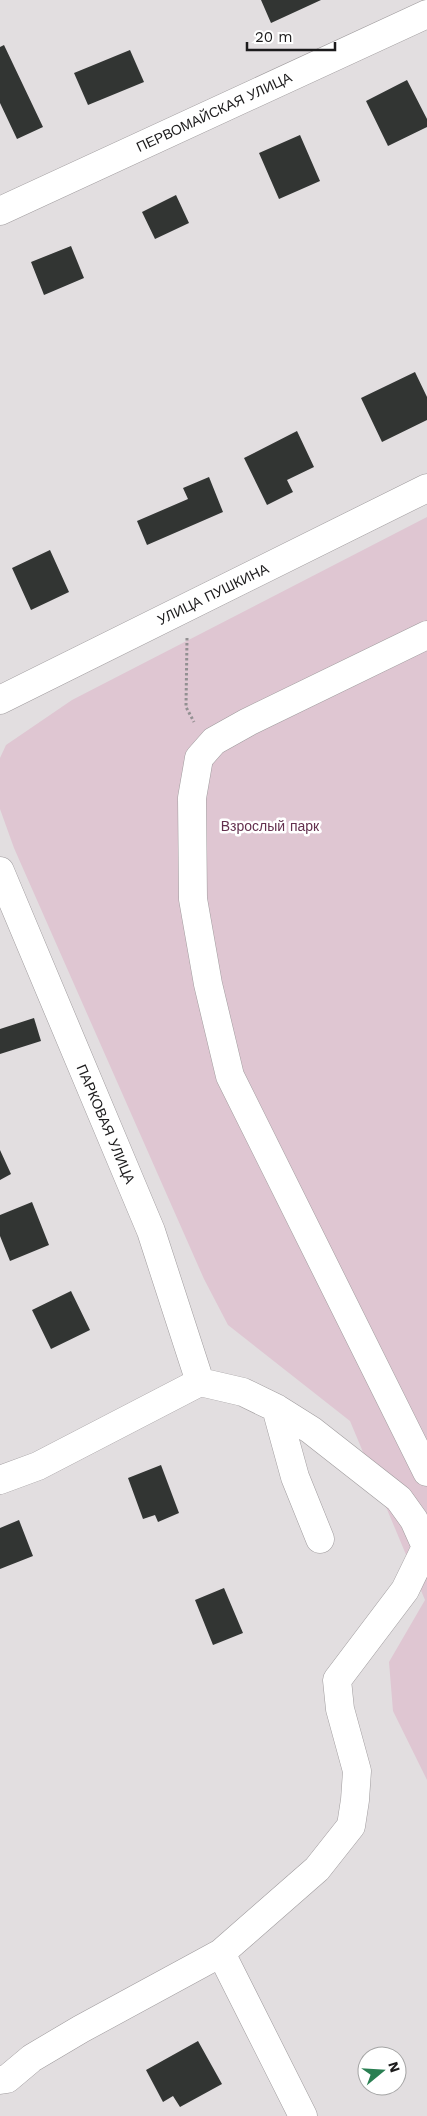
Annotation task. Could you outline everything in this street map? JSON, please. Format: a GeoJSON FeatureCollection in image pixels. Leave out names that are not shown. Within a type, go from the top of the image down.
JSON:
{"type":"FeatureCollection","features":[{"type":"Feature","properties":{"kind":"street","name":"ПЕРВОМАЙСКАЯ УЛИЦА"},"geometry":{"type":"LineString","coordinates":[[0,211],[427,14]]}},
{"type":"Feature","properties":{"kind":"street","name":"УЛИЦА ПУШКИНА"},"geometry":{"type":"LineString","coordinates":[[0,700],[427,488]]}},
{"type":"Feature","properties":{"kind":"street"},"geometry":{"type":"LineString","coordinates":[[427,636],[248,722],[214,741],[200,758],[192,798],[193,899],[208,984],[230,1076],[427,1472]]}},
{"type":"Feature","properties":{"kind":"street","name":"ПАРКОВАЯ УЛИЦА"},"geometry":{"type":"LineString","coordinates":[[0,871],[151,1231],[200,1382]]}},
{"type":"Feature","properties":{"kind":"street"},"geometry":{"type":"LineString","coordinates":[[0,1480],[38,1466],[200,1382],[243,1392],[276,1408],[311,1430],[400,1499],[414,1520],[426,1549],[405,1590],[337,1680],[340,1709],[357,1771],[351,1826],[317,1869],[221,1952],[81,2029],[32,2058],[7,2079],[0,2080]]}},
{"type":"Feature","properties":{"kind":"street"},"geometry":{"type":"LineString","coordinates":[[276,1408],[295,1477],[320,1539]]}},
{"type":"Feature","properties":{"kind":"street"},"geometry":{"type":"LineString","coordinates":[[221,1952],[303,2116]]}},
{"type":"Feature","properties":{"kind":"path"},"geometry":{"type":"LineString","coordinates":[[186,607],[188,646],[186,707],[197,728],[200,758]]}},
{"type":"Feature","properties":{"kind":"green space","name":"Взрослый парк"},"geometry":{"type":"Polygon","coordinates":[[[427,517],[427,1780],[393,1711],[389,1662],[425,1600],[350,1421],[228,1325],[204,1279],[14,848],[0,809],[0,758],[6,745],[72,700],[427,517]]]}},
{"type":"Feature","properties":{"kind":"building"},"geometry":{"type":"Polygon","coordinates":[[[261,0],[321,0],[271,23],[261,0]]]}},
{"type":"Feature","properties":{"kind":"building"},"geometry":{"type":"Polygon","coordinates":[[[4,45],[43,127],[17,139],[0,103],[0,47],[4,45]]]}},
{"type":"Feature","properties":{"kind":"building"},"geometry":{"type":"Polygon","coordinates":[[[130,50],[144,82],[88,105],[74,73],[130,50]]]}},
{"type":"Feature","properties":{"kind":"building"},"geometry":{"type":"Polygon","coordinates":[[[407,80],[427,119],[427,127],[388,146],[366,101],[407,80]]]}},
{"type":"Feature","properties":{"kind":"building"},"geometry":{"type":"Polygon","coordinates":[[[300,135],[320,181],[279,199],[259,153],[300,135]]]}},
{"type":"Feature","properties":{"kind":"building"},"geometry":{"type":"Polygon","coordinates":[[[176,195],[189,223],[155,239],[142,212],[176,195]]]}},
{"type":"Feature","properties":{"kind":"building"},"geometry":{"type":"Polygon","coordinates":[[[71,246],[84,278],[44,295],[31,262],[71,246]]]}},
{"type":"Feature","properties":{"kind":"building"},"geometry":{"type":"Polygon","coordinates":[[[415,372],[427,397],[427,420],[382,442],[361,398],[415,372]]]}},
{"type":"Feature","properties":{"kind":"building"},"geometry":{"type":"Polygon","coordinates":[[[297,431],[314,467],[287,480],[293,492],[267,505],[244,458],[297,431]]]}},
{"type":"Feature","properties":{"kind":"building"},"geometry":{"type":"Polygon","coordinates":[[[209,477],[223,512],[147,545],[137,521],[188,499],[183,488],[209,477]]]}},
{"type":"Feature","properties":{"kind":"building"},"geometry":{"type":"Polygon","coordinates":[[[50,550],[69,592],[31,610],[12,568],[50,550]]]}},
{"type":"Feature","properties":{"kind":"building"},"geometry":{"type":"Polygon","coordinates":[[[34,1018],[41,1041],[0,1054],[0,1029],[34,1018]]]}},
{"type":"Feature","properties":{"kind":"building"},"geometry":{"type":"Polygon","coordinates":[[[0,1150],[11,1174],[0,1180],[0,1150]]]}},
{"type":"Feature","properties":{"kind":"building"},"geometry":{"type":"Polygon","coordinates":[[[32,1202],[49,1245],[10,1261],[0,1236],[0,1215],[32,1202]]]}},
{"type":"Feature","properties":{"kind":"building"},"geometry":{"type":"Polygon","coordinates":[[[71,1291],[90,1330],[51,1349],[32,1310],[71,1291]]]}},
{"type":"Feature","properties":{"kind":"building"},"geometry":{"type":"Polygon","coordinates":[[[161,1465],[179,1513],[158,1522],[155,1515],[143,1519],[128,1478],[161,1465]]]}},
{"type":"Feature","properties":{"kind":"building"},"geometry":{"type":"Polygon","coordinates":[[[19,1520],[33,1556],[0,1569],[0,1528],[19,1520]]]}},
{"type":"Feature","properties":{"kind":"building"},"geometry":{"type":"Polygon","coordinates":[[[224,1588],[243,1633],[213,1645],[195,1600],[224,1588]]]}},
{"type":"Feature","properties":{"kind":"building"},"geometry":{"type":"Polygon","coordinates":[[[198,2041],[222,2084],[180,2107],[173,2096],[163,2102],[146,2070],[198,2041]]]}}]}
